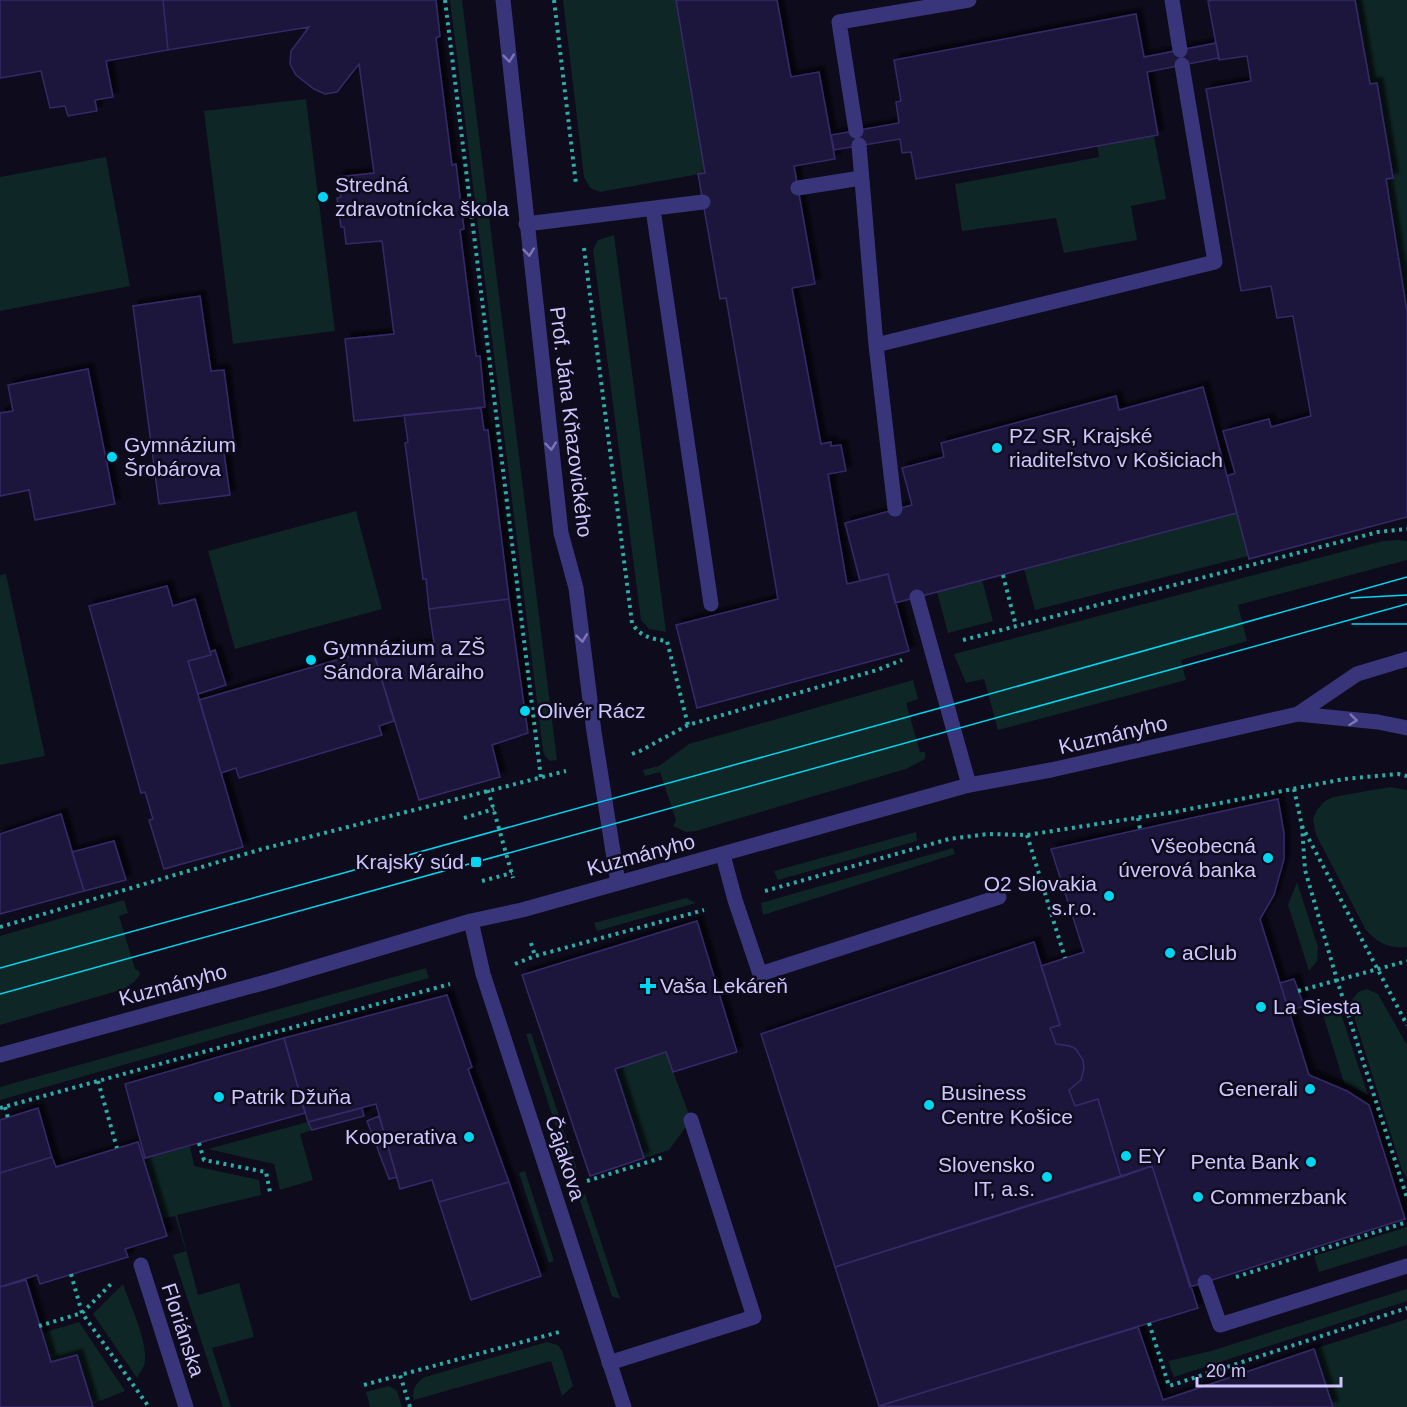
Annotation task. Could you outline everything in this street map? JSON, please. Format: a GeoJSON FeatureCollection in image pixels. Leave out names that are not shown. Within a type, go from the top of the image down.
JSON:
{"type":"FeatureCollection","features":[{"type":"Feature","properties":{"kind":"street","name":"Prof. Jána Kňazovického"},"geometry":{"type":"LineString","coordinates":[[502,0],[561,533],[576,588],[618,883]]}},
{"type":"Feature","properties":{"kind":"street"},"geometry":{"type":"LineString","coordinates":[[895,509],[876,345],[858,138],[839,22],[969,0]]}},
{"type":"Feature","properties":{"kind":"street"},"geometry":{"type":"LineString","coordinates":[[876,345],[1215,262],[1172,0]]}},
{"type":"Feature","properties":{"kind":"street"},"geometry":{"type":"LineString","coordinates":[[798,188],[861,178]]}},
{"type":"Feature","properties":{"kind":"street"},"geometry":{"type":"LineString","coordinates":[[526,224],[703,202]]}},
{"type":"Feature","properties":{"kind":"street"},"geometry":{"type":"LineString","coordinates":[[653,209],[711,604]]}},
{"type":"Feature","properties":{"kind":"street"},"geometry":{"type":"LineString","coordinates":[[916,597],[969,785]]}},
{"type":"Feature","properties":{"kind":"street","name":"Kuzmányho"},"geometry":{"type":"LineString","coordinates":[[1298,714],[1357,674],[1407,659]]}},
{"type":"Feature","properties":{"kind":"street","name":"Kuzmányho"},"geometry":{"type":"LineString","coordinates":[[0,1055],[270,981],[471,921],[522,910],[969,785],[1052,770],[1298,714],[1378,722],[1407,728]]}},
{"type":"Feature","properties":{"kind":"street"},"geometry":{"type":"LineString","coordinates":[[723,855],[735,900],[760,974],[999,897]]}},
{"type":"Feature","properties":{"kind":"street","name":"Čajakova"},"geometry":{"type":"LineString","coordinates":[[471,921],[483,974],[624,1407]]}},
{"type":"Feature","properties":{"kind":"street"},"geometry":{"type":"LineString","coordinates":[[609,1363],[754,1317],[691,1120]]}},
{"type":"Feature","properties":{"kind":"street","name":"Floriánska"},"geometry":{"type":"LineString","coordinates":[[141,1265],[186,1407]]}},
{"type":"Feature","properties":{"kind":"street"},"geometry":{"type":"LineString","coordinates":[[1206,1284],[1220,1325],[1407,1266]]}},
{"type":"Feature","properties":{"kind":"path"},"geometry":{"type":"LineString","coordinates":[[445,0],[541,778]]}},
{"type":"Feature","properties":{"kind":"path"},"geometry":{"type":"LineString","coordinates":[[554,0],[632,623],[636,630],[644,636],[667,641],[688,725]]}},
{"type":"Feature","properties":{"kind":"path"},"geometry":{"type":"LineString","coordinates":[[0,927],[262,849],[640,751],[688,725],[877,670],[930,649],[1378,532],[1407,529]]}},
{"type":"Feature","properties":{"kind":"path"},"geometry":{"type":"LineString","coordinates":[[1002,575],[1016,626]]}},
{"type":"Feature","properties":{"kind":"path"},"geometry":{"type":"LineString","coordinates":[[8,1118],[2,1108],[483,974],[950,838],[988,834],[1027,835],[1138,818],[1344,779],[1398,774],[1407,776]]}},
{"type":"Feature","properties":{"kind":"path"},"geometry":{"type":"LineString","coordinates":[[1294,789],[1302,826],[1305,870],[1337,980],[1407,1199]]}},
{"type":"Feature","properties":{"kind":"path"},"geometry":{"type":"LineString","coordinates":[[488,790],[535,957]]}},
{"type":"Feature","properties":{"kind":"path"},"geometry":{"type":"LineString","coordinates":[[464,818],[494,809]]}},
{"type":"Feature","properties":{"kind":"path"},"geometry":{"type":"LineString","coordinates":[[1138,818],[1140,829]]}},
{"type":"Feature","properties":{"kind":"path"},"geometry":{"type":"LineString","coordinates":[[1302,826],[1407,1025]]}},
{"type":"Feature","properties":{"kind":"path"},"geometry":{"type":"LineString","coordinates":[[1027,835],[1065,958]]}},
{"type":"Feature","properties":{"kind":"path"},"geometry":{"type":"LineString","coordinates":[[482,881],[512,873]]}},
{"type":"Feature","properties":{"kind":"path"},"geometry":{"type":"LineString","coordinates":[[1298,990],[1407,961]]}},
{"type":"Feature","properties":{"kind":"path"},"geometry":{"type":"LineString","coordinates":[[98,1081],[117,1148]]}},
{"type":"Feature","properties":{"kind":"path"},"geometry":{"type":"LineString","coordinates":[[199,1143],[204,1160],[266,1172],[270,1192]]}},
{"type":"Feature","properties":{"kind":"path"},"geometry":{"type":"LineString","coordinates":[[587,1181],[664,1157]]}},
{"type":"Feature","properties":{"kind":"path"},"geometry":{"type":"LineString","coordinates":[[1206,1284],[1407,1222]]}},
{"type":"Feature","properties":{"kind":"path"},"geometry":{"type":"LineString","coordinates":[[71,1274],[82,1313],[149,1407]]}},
{"type":"Feature","properties":{"kind":"path"},"geometry":{"type":"LineString","coordinates":[[39,1326],[82,1313],[112,1284]]}},
{"type":"Feature","properties":{"kind":"path"},"geometry":{"type":"LineString","coordinates":[[364,1385],[563,1331]]}},
{"type":"Feature","properties":{"kind":"path"},"geometry":{"type":"LineString","coordinates":[[400,1375],[410,1407]]}},
{"type":"Feature","properties":{"kind":"green space"},"geometry":{"type":"Polygon","coordinates":[[[450,0],[462,0],[557,760],[550,761],[543,750],[450,0]]]}},
{"type":"Feature","properties":{"kind":"green space"},"geometry":{"type":"Polygon","coordinates":[[[563,0],[676,0],[705,173],[600,192],[590,188],[584,177],[563,0]]]}},
{"type":"Feature","properties":{"kind":"green space"},"geometry":{"type":"Polygon","coordinates":[[[1355,0],[1407,0],[1407,312],[1386,179],[1377,83],[1370,84],[1355,0]]]}},
{"type":"Feature","properties":{"kind":"green space"},"geometry":{"type":"Polygon","coordinates":[[[306,99],[335,331],[233,344],[204,111],[306,99]]]}},
{"type":"Feature","properties":{"kind":"green space"},"geometry":{"type":"Polygon","coordinates":[[[1154,136],[1166,199],[1131,206],[1137,240],[1064,253],[1056,218],[962,231],[955,184],[1099,157],[1097,146],[1154,136]]]}},
{"type":"Feature","properties":{"kind":"green space"},"geometry":{"type":"Polygon","coordinates":[[[106,157],[130,286],[0,311],[0,177],[106,157]]]}},
{"type":"Feature","properties":{"kind":"green space"},"geometry":{"type":"Polygon","coordinates":[[[614,235],[666,632],[649,629],[641,620],[593,250],[598,240],[614,235]]]}},
{"type":"Feature","properties":{"kind":"green space"},"geometry":{"type":"Polygon","coordinates":[[[356,511],[382,609],[235,649],[208,551],[356,511]]]}},
{"type":"Feature","properties":{"kind":"green space"},"geometry":{"type":"Polygon","coordinates":[[[1237,513],[1248,556],[1035,610],[1024,569],[1237,513]]]}},
{"type":"Feature","properties":{"kind":"green space"},"geometry":{"type":"Polygon","coordinates":[[[1383,541],[1407,541],[1407,560],[1238,605],[1247,641],[1181,660],[1186,680],[998,730],[984,679],[966,683],[954,654],[1383,541]]]}},
{"type":"Feature","properties":{"kind":"green space"},"geometry":{"type":"Polygon","coordinates":[[[6,574],[45,756],[0,765],[0,575],[6,574]]]}},
{"type":"Feature","properties":{"kind":"green space"},"geometry":{"type":"Polygon","coordinates":[[[982,580],[993,621],[948,633],[937,592],[982,580]]]}},
{"type":"Feature","properties":{"kind":"green space"},"geometry":{"type":"Polygon","coordinates":[[[913,680],[918,699],[906,703],[920,752],[925,752],[925,759],[906,769],[686,832],[673,826],[676,820],[660,772],[645,776],[643,770],[659,766],[689,744],[913,680]]]}},
{"type":"Feature","properties":{"kind":"green space"},"geometry":{"type":"Polygon","coordinates":[[[1390,787],[1407,790],[1407,947],[1384,944],[1366,930],[1316,835],[1313,819],[1325,801],[1333,797],[1390,787]]]}},
{"type":"Feature","properties":{"kind":"green space"},"geometry":{"type":"Polygon","coordinates":[[[916,832],[917,841],[778,880],[774,871],[916,832]]]}},
{"type":"Feature","properties":{"kind":"green space"},"geometry":{"type":"Polygon","coordinates":[[[953,848],[955,854],[763,915],[761,903],[953,848]]]}},
{"type":"Feature","properties":{"kind":"green space"},"geometry":{"type":"Polygon","coordinates":[[[1297,882],[1318,947],[1317,961],[1309,971],[1288,905],[1297,882]]]}},
{"type":"Feature","properties":{"kind":"green space"},"geometry":{"type":"Polygon","coordinates":[[[686,898],[696,903],[597,931],[594,923],[686,898]]]}},
{"type":"Feature","properties":{"kind":"green space"},"geometry":{"type":"Polygon","coordinates":[[[124,900],[128,913],[119,916],[135,969],[140,975],[134,982],[124,989],[0,1025],[0,936],[124,900]]]}},
{"type":"Feature","properties":{"kind":"green space"},"geometry":{"type":"Polygon","coordinates":[[[426,968],[429,978],[0,1100],[0,1087],[426,968]]]}},
{"type":"Feature","properties":{"kind":"green space"},"geometry":{"type":"Polygon","coordinates":[[[1367,989],[1378,994],[1407,1045],[1407,1178],[1402,1170],[1352,1010],[1352,1000],[1358,992],[1367,989]]]}},
{"type":"Feature","properties":{"kind":"green space"},"geometry":{"type":"Polygon","coordinates":[[[1320,1005],[1329,1006],[1341,1014],[1368,1095],[1344,1083],[1320,1005]]]}},
{"type":"Feature","properties":{"kind":"green space"},"geometry":{"type":"Polygon","coordinates":[[[531,1033],[577,1169],[570,1171],[526,1034],[531,1033]]]}},
{"type":"Feature","properties":{"kind":"green space"},"geometry":{"type":"Polygon","coordinates":[[[666,1052],[691,1120],[669,1150],[644,1158],[615,1069],[666,1052]]]}},
{"type":"Feature","properties":{"kind":"green space"},"geometry":{"type":"Polygon","coordinates":[[[308,1122],[312,1130],[300,1134],[313,1180],[280,1190],[274,1164],[208,1149],[308,1122]]]}},
{"type":"Feature","properties":{"kind":"green space"},"geometry":{"type":"Polygon","coordinates":[[[190,1146],[194,1166],[259,1180],[261,1195],[177,1215],[198,1295],[239,1283],[254,1337],[212,1348],[231,1407],[223,1407],[173,1255],[186,1251],[175,1216],[162,1219],[140,1149],[143,1148],[146,1158],[190,1146]]]}},
{"type":"Feature","properties":{"kind":"green space"},"geometry":{"type":"Polygon","coordinates":[[[525,1171],[554,1261],[549,1263],[519,1173],[525,1171]]]}},
{"type":"Feature","properties":{"kind":"green space"},"geometry":{"type":"Polygon","coordinates":[[[585,1194],[620,1299],[612,1296],[578,1195],[585,1194]]]}},
{"type":"Feature","properties":{"kind":"green space"},"geometry":{"type":"Polygon","coordinates":[[[1407,1227],[1407,1245],[1319,1272],[1314,1256],[1407,1227]]]}},
{"type":"Feature","properties":{"kind":"green space"},"geometry":{"type":"Polygon","coordinates":[[[123,1284],[144,1347],[144,1366],[137,1378],[93,1314],[123,1284]]]}},
{"type":"Feature","properties":{"kind":"green space"},"geometry":{"type":"Polygon","coordinates":[[[1407,1289],[1407,1301],[1174,1377],[1168,1361],[1211,1351],[1407,1289]]]}},
{"type":"Feature","properties":{"kind":"green space"},"geometry":{"type":"Polygon","coordinates":[[[1407,1319],[1407,1407],[1333,1407],[1314,1349],[1407,1319]]]}},
{"type":"Feature","properties":{"kind":"green space"},"geometry":{"type":"Polygon","coordinates":[[[79,1322],[125,1391],[92,1404],[77,1355],[51,1362],[42,1333],[79,1322]]]}},
{"type":"Feature","properties":{"kind":"green space"},"geometry":{"type":"Polygon","coordinates":[[[547,1342],[558,1345],[562,1351],[573,1386],[562,1396],[551,1361],[414,1400],[415,1387],[425,1377],[547,1342]]]}},
{"type":"Feature","properties":{"kind":"green space"},"geometry":{"type":"Polygon","coordinates":[[[389,1386],[397,1391],[402,1407],[370,1407],[366,1392],[389,1386]]]}},
{"type":"Feature","properties":{"kind":"building"},"geometry":{"type":"Polygon","coordinates":[[[0,0],[163,0],[168,50],[106,61],[113,97],[95,100],[97,111],[68,116],[65,106],[50,108],[41,71],[0,78],[0,0]]]}},
{"type":"Feature","properties":{"kind":"building"},"geometry":{"type":"Polygon","coordinates":[[[163,0],[436,0],[440,36],[436,38],[452,165],[456,164],[464,229],[460,230],[476,356],[480,356],[485,407],[354,421],[345,339],[394,334],[382,241],[346,244],[337,198],[341,197],[338,177],[374,173],[359,64],[337,92],[325,94],[314,89],[296,75],[290,64],[291,51],[309,27],[168,50],[163,0]]]}},
{"type":"Feature","properties":{"kind":"building"},"geometry":{"type":"Polygon","coordinates":[[[676,0],[777,0],[791,77],[819,72],[835,159],[794,166],[815,284],[792,288],[821,444],[831,442],[831,446],[841,445],[846,471],[828,474],[847,584],[888,574],[909,651],[697,708],[676,625],[778,599],[726,298],[720,299],[698,174],[705,173],[676,0]]]}},
{"type":"Feature","properties":{"kind":"building"},"geometry":{"type":"Polygon","coordinates":[[[1355,0],[1370,84],[1377,83],[1393,178],[1386,179],[1407,312],[1407,517],[1249,559],[1227,476],[1235,473],[1223,431],[1269,419],[1271,427],[1311,416],[1293,316],[1277,318],[1271,286],[1241,291],[1206,89],[1251,81],[1247,56],[1219,60],[1208,1],[1355,0]]]}},
{"type":"Feature","properties":{"kind":"building"},"geometry":{"type":"Polygon","coordinates":[[[1136,14],[1144,57],[1216,43],[1219,58],[1147,72],[1158,135],[916,179],[911,152],[902,153],[900,139],[834,150],[831,135],[899,123],[896,102],[901,101],[894,60],[1136,14]]]}},
{"type":"Feature","properties":{"kind":"building"},"geometry":{"type":"Polygon","coordinates":[[[200,296],[211,371],[224,370],[235,451],[224,453],[230,495],[159,504],[133,306],[200,296]]]}},
{"type":"Feature","properties":{"kind":"building"},"geometry":{"type":"Polygon","coordinates":[[[88,369],[115,504],[35,520],[29,490],[0,496],[0,413],[13,411],[8,385],[88,369]]]}},
{"type":"Feature","properties":{"kind":"building"},"geometry":{"type":"Polygon","coordinates":[[[1203,387],[1237,513],[895,603],[888,574],[860,581],[845,523],[912,505],[902,468],[944,457],[941,443],[1116,396],[1119,410],[1203,387]]]}},
{"type":"Feature","properties":{"kind":"building"},"geometry":{"type":"Polygon","coordinates":[[[481,408],[484,430],[488,430],[509,599],[429,609],[405,443],[408,442],[404,415],[481,408]]]}},
{"type":"Feature","properties":{"kind":"building"},"geometry":{"type":"Polygon","coordinates":[[[167,586],[173,606],[195,599],[211,655],[188,661],[243,847],[164,869],[149,820],[153,819],[145,792],[141,793],[89,606],[167,586]]]}},
{"type":"Feature","properties":{"kind":"building"},"geometry":{"type":"Polygon","coordinates":[[[509,599],[528,733],[492,745],[500,777],[419,800],[374,654],[364,656],[364,652],[394,644],[396,648],[434,643],[429,609],[509,599]]]}},
{"type":"Feature","properties":{"kind":"building"},"geometry":{"type":"Polygon","coordinates":[[[215,650],[226,685],[198,694],[188,661],[211,655],[210,652],[215,650]]]}},
{"type":"Feature","properties":{"kind":"building"},"geometry":{"type":"Polygon","coordinates":[[[364,652],[364,656],[374,654],[394,721],[379,726],[382,735],[239,778],[236,768],[221,773],[199,700],[364,652]]]}},
{"type":"Feature","properties":{"kind":"building"},"geometry":{"type":"Polygon","coordinates":[[[1278,799],[1284,833],[1284,859],[1274,895],[1260,919],[1309,1075],[1347,1091],[1369,1105],[1405,1219],[1190,1287],[1152,1166],[1121,1177],[1098,1099],[1075,1106],[1069,1090],[1081,1080],[1083,1060],[1076,1049],[1056,1044],[1050,1028],[1060,1025],[1041,966],[1084,952],[1051,849],[1278,799]]]}},
{"type":"Feature","properties":{"kind":"building"},"geometry":{"type":"Polygon","coordinates":[[[61,814],[84,891],[0,914],[0,834],[61,814]]]}},
{"type":"Feature","properties":{"kind":"building"},"geometry":{"type":"Polygon","coordinates":[[[114,841],[126,880],[84,891],[72,852],[114,841]]]}},
{"type":"Feature","properties":{"kind":"building"},"geometry":{"type":"Polygon","coordinates":[[[697,921],[737,1052],[673,1072],[666,1052],[615,1069],[644,1158],[590,1176],[522,975],[697,921]]]}},
{"type":"Feature","properties":{"kind":"building","name":"Business Centre Košice"},"geometry":{"type":"Polygon","coordinates":[[[1034,942],[1060,1025],[1050,1028],[1056,1044],[1076,1049],[1083,1060],[1081,1080],[1069,1090],[1075,1106],[1098,1099],[1121,1177],[835,1267],[761,1034],[1034,942]]]}},
{"type":"Feature","properties":{"kind":"building"},"geometry":{"type":"Polygon","coordinates":[[[1294,979],[1304,1006],[1289,1011],[1280,983],[1294,979]]]}},
{"type":"Feature","properties":{"kind":"building"},"geometry":{"type":"Polygon","coordinates":[[[447,995],[472,1067],[468,1069],[509,1182],[439,1202],[432,1180],[400,1189],[376,1104],[308,1122],[284,1038],[447,995]]]}},
{"type":"Feature","properties":{"kind":"building"},"geometry":{"type":"Polygon","coordinates":[[[284,1038],[305,1113],[145,1158],[125,1084],[284,1038]]]}},
{"type":"Feature","properties":{"kind":"building"},"geometry":{"type":"Polygon","coordinates":[[[38,1108],[52,1157],[0,1173],[0,1120],[38,1108]]]}},
{"type":"Feature","properties":{"kind":"building"},"geometry":{"type":"Polygon","coordinates":[[[362,1108],[364,1116],[312,1130],[308,1122],[362,1108]]]}},
{"type":"Feature","properties":{"kind":"building"},"geometry":{"type":"Polygon","coordinates":[[[379,1116],[397,1177],[389,1179],[367,1121],[379,1116]]]}},
{"type":"Feature","properties":{"kind":"building"},"geometry":{"type":"Polygon","coordinates":[[[138,1142],[167,1236],[125,1249],[128,1257],[40,1284],[37,1275],[0,1287],[0,1173],[52,1157],[56,1167],[138,1142]]]}},
{"type":"Feature","properties":{"kind":"building"},"geometry":{"type":"Polygon","coordinates":[[[1152,1166],[1198,1308],[879,1406],[835,1267],[1152,1166]]]}},
{"type":"Feature","properties":{"kind":"building"},"geometry":{"type":"Polygon","coordinates":[[[509,1182],[541,1276],[471,1300],[439,1202],[509,1182]]]}},
{"type":"Feature","properties":{"kind":"building"},"geometry":{"type":"Polygon","coordinates":[[[26,1280],[51,1362],[77,1355],[93,1407],[0,1407],[0,1287],[26,1280]]]}},
{"type":"Feature","properties":{"kind":"building"},"geometry":{"type":"Polygon","coordinates":[[[1138,1327],[1163,1400],[1314,1349],[1333,1407],[879,1406],[1138,1327]]]}},
{"type":"Feature","properties":{"kind":"tram line"},"geometry":{"type":"LineString","coordinates":[[0,968],[1407,577]]}},
{"type":"Feature","properties":{"kind":"tram line"},"geometry":{"type":"LineString","coordinates":[[1351,598],[1407,595]]}},
{"type":"Feature","properties":{"kind":"tram line"},"geometry":{"type":"LineString","coordinates":[[0,994],[1407,604]]}},
{"type":"Feature","properties":{"kind":"tram line"},"geometry":{"type":"LineString","coordinates":[[1352,624],[1407,624]]}},
{"type":"Feature","properties":{"kind":"place","name":"Stredná zdravotnícka škola"},"geometry":{"type":"Point","coordinates":[323,197]}},
{"type":"Feature","properties":{"kind":"place","name":"PZ SR, Krajské riaditeľstvo v Košiciach"},"geometry":{"type":"Point","coordinates":[997,448]}},
{"type":"Feature","properties":{"kind":"place","name":"Gymnázium Šrobárova"},"geometry":{"type":"Point","coordinates":[112,457]}},
{"type":"Feature","properties":{"kind":"place","name":"Gymnázium a ZŠ Sándora Máraiho"},"geometry":{"type":"Point","coordinates":[311,660]}},
{"type":"Feature","properties":{"kind":"place","name":"Olivér Rácz"},"geometry":{"type":"Point","coordinates":[525,711]}},
{"type":"Feature","properties":{"kind":"place","name":"Všeobecná úverová banka"},"geometry":{"type":"Point","coordinates":[1268,858]}},
{"type":"Feature","properties":{"kind":"place","name":"Krajský súd"},"geometry":{"type":"Point","coordinates":[476,862]}},
{"type":"Feature","properties":{"kind":"place","name":"O2 Slovakia s.r.o."},"geometry":{"type":"Point","coordinates":[1109,896]}},
{"type":"Feature","properties":{"kind":"place","name":"aClub"},"geometry":{"type":"Point","coordinates":[1170,953]}},
{"type":"Feature","properties":{"kind":"place","name":"Vaša Lekáreň"},"geometry":{"type":"Point","coordinates":[648,986]}},
{"type":"Feature","properties":{"kind":"place","name":"La Siesta"},"geometry":{"type":"Point","coordinates":[1261,1007]}},
{"type":"Feature","properties":{"kind":"place","name":"Generali"},"geometry":{"type":"Point","coordinates":[1310,1089]}},
{"type":"Feature","properties":{"kind":"place","name":"Patrik Džuňa"},"geometry":{"type":"Point","coordinates":[219,1097]}},
{"type":"Feature","properties":{"kind":"place","name":"Business Centre Košice"},"geometry":{"type":"Point","coordinates":[929,1105]}},
{"type":"Feature","properties":{"kind":"place","name":"Kooperativa"},"geometry":{"type":"Point","coordinates":[469,1137]}},
{"type":"Feature","properties":{"kind":"place","name":"EY"},"geometry":{"type":"Point","coordinates":[1126,1156]}},
{"type":"Feature","properties":{"kind":"place","name":"Penta Bank"},"geometry":{"type":"Point","coordinates":[1311,1162]}},
{"type":"Feature","properties":{"kind":"place","name":"Slovensko IT, a.s."},"geometry":{"type":"Point","coordinates":[1047,1177]}},
{"type":"Feature","properties":{"kind":"place","name":"Commerzbank"},"geometry":{"type":"Point","coordinates":[1198,1197]}}]}
